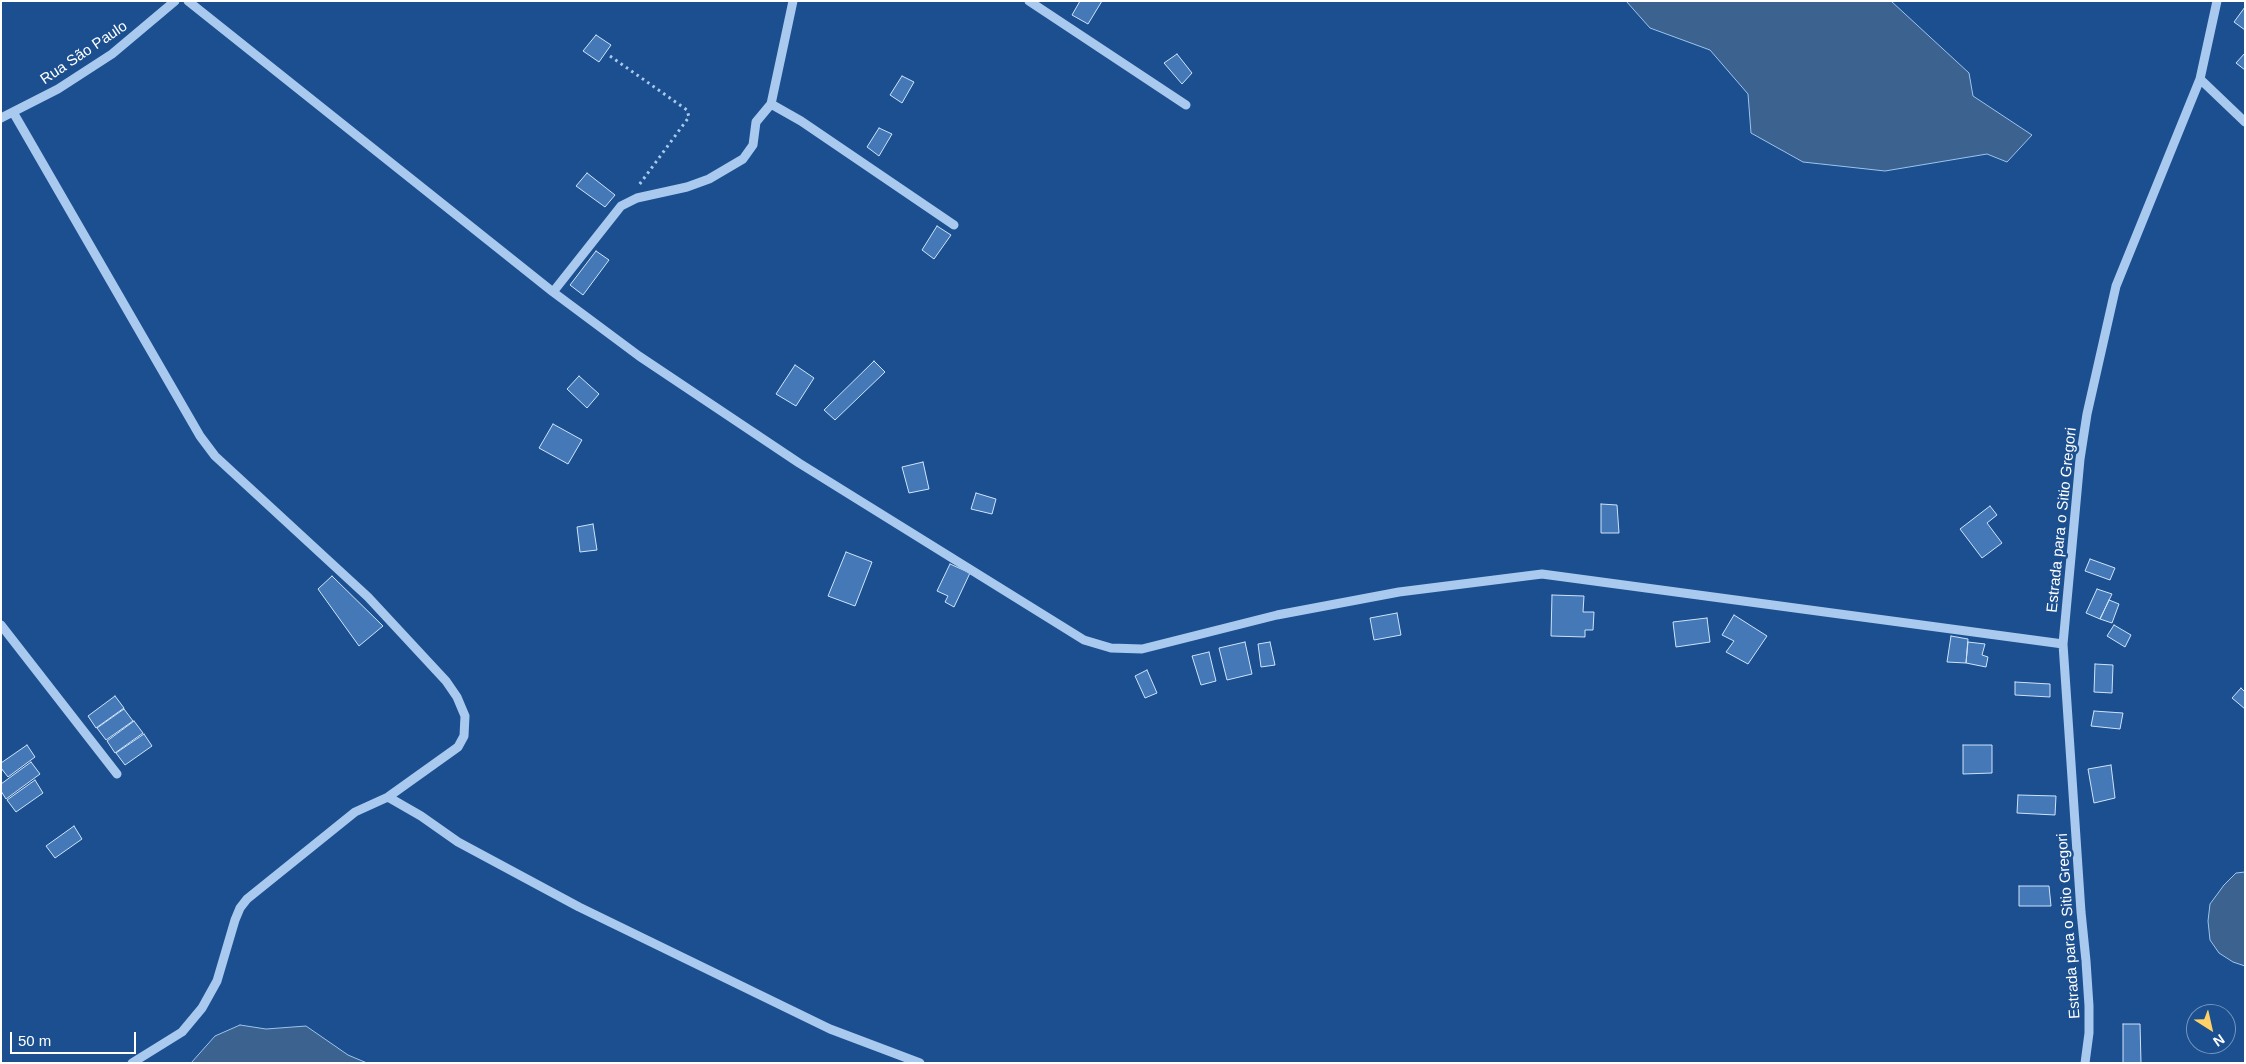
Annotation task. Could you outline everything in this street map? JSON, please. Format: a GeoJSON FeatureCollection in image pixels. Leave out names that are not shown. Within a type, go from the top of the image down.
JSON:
{"type":"FeatureCollection","features":[{"type":"Feature","properties":{"kind":"street","name":"Rua São Paulo"},"geometry":{"type":"LineString","coordinates":[[1,118],[58,88],[112,54],[174,1]]}},
{"type":"Feature","properties":{"kind":"street"},"geometry":{"type":"LineString","coordinates":[[188,1],[553,292],[639,356],[799,463],[1070,634],[1084,640],[1111,648],[1142,650],[1278,615],[1390,593],[1542,574],[2063,644]]}},
{"type":"Feature","properties":{"kind":"street"},"geometry":{"type":"LineString","coordinates":[[553,292],[620,206],[655,192],[687,187],[715,176],[733,166],[750,151],[753,145],[756,122],[771,104],[793,1]]}},
{"type":"Feature","properties":{"kind":"street"},"geometry":{"type":"LineString","coordinates":[[1029,1],[1186,105]]}},
{"type":"Feature","properties":{"kind":"street","name":"Estrada para o Sitio Gregori"},"geometry":{"type":"LineString","coordinates":[[2085,1063],[2089,1033],[2088,997],[2063,644],[2080,459],[2087,414],[2116,286],[2200,80],[2217,1]]}},
{"type":"Feature","properties":{"kind":"street"},"geometry":{"type":"LineString","coordinates":[[2200,80],[2245,122]]}},
{"type":"Feature","properties":{"kind":"street"},"geometry":{"type":"LineString","coordinates":[[771,104],[801,121],[954,225]]}},
{"type":"Feature","properties":{"kind":"street"},"geometry":{"type":"LineString","coordinates":[[13,112],[200,436],[215,456],[368,597],[431,663],[457,696],[463,708],[466,724],[464,736],[458,747],[388,797],[355,812],[247,899],[240,908],[235,920],[218,981],[202,1008],[182,1032],[132,1063]]}},
{"type":"Feature","properties":{"kind":"street"},"geometry":{"type":"LineString","coordinates":[[1,625],[116,774]]}},
{"type":"Feature","properties":{"kind":"street"},"geometry":{"type":"LineString","coordinates":[[388,797],[421,816],[458,842],[579,907],[830,1029],[920,1063]]}},
{"type":"Feature","properties":{"kind":"path"},"geometry":{"type":"LineString","coordinates":[[610,56],[687,110],[689,117],[626,202]]}},
{"type":"Feature","properties":{"kind":"water"},"geometry":{"type":"Polygon","coordinates":[[[1626,1],[1891,1],[1969,73],[1973,96],[2032,135],[2007,162],[1987,154],[1885,171],[1803,162],[1751,133],[1748,94],[1710,50],[1650,28],[1626,1]]]}},
{"type":"Feature","properties":{"kind":"water"},"geometry":{"type":"Polygon","coordinates":[[[2245,872],[2245,966],[2233,962],[2219,953],[2210,940],[2208,921],[2210,904],[2224,885],[2236,873],[2245,872]]]}},
{"type":"Feature","properties":{"kind":"water"},"geometry":{"type":"Polygon","coordinates":[[[240,1025],[266,1029],[306,1026],[348,1055],[367,1063],[191,1063],[215,1036],[240,1025]]]}},
{"type":"Feature","properties":{"kind":"building"},"geometry":{"type":"Polygon","coordinates":[[[1080,1],[1102,1],[1088,24],[1072,15],[1080,1]]]}},
{"type":"Feature","properties":{"kind":"building"},"geometry":{"type":"Polygon","coordinates":[[[2245,7],[2245,30],[2234,22],[2245,7]]]}},
{"type":"Feature","properties":{"kind":"building"},"geometry":{"type":"Polygon","coordinates":[[[596,35],[611,45],[599,62],[583,51],[596,35]]]}},
{"type":"Feature","properties":{"kind":"building"},"geometry":{"type":"Polygon","coordinates":[[[2245,53],[2245,70],[2236,63],[2245,53]]]}},
{"type":"Feature","properties":{"kind":"building"},"geometry":{"type":"Polygon","coordinates":[[[1177,54],[1192,73],[1182,84],[1164,63],[1177,54]]]}},
{"type":"Feature","properties":{"kind":"building"},"geometry":{"type":"Polygon","coordinates":[[[902,76],[914,82],[902,103],[890,95],[902,76]]]}},
{"type":"Feature","properties":{"kind":"building"},"geometry":{"type":"Polygon","coordinates":[[[879,128],[892,134],[879,156],[867,147],[879,128]]]}},
{"type":"Feature","properties":{"kind":"building"},"geometry":{"type":"Polygon","coordinates":[[[587,173],[615,195],[605,207],[576,186],[587,173]]]}},
{"type":"Feature","properties":{"kind":"building"},"geometry":{"type":"Polygon","coordinates":[[[937,226],[951,235],[934,259],[922,250],[937,226]]]}},
{"type":"Feature","properties":{"kind":"building"},"geometry":{"type":"Polygon","coordinates":[[[596,251],[609,260],[583,295],[570,285],[596,251]]]}},
{"type":"Feature","properties":{"kind":"building"},"geometry":{"type":"Polygon","coordinates":[[[874,361],[885,372],[835,420],[824,410],[874,361]]]}},
{"type":"Feature","properties":{"kind":"building"},"geometry":{"type":"Polygon","coordinates":[[[795,365],[814,378],[796,406],[776,394],[795,365]]]}},
{"type":"Feature","properties":{"kind":"building"},"geometry":{"type":"Polygon","coordinates":[[[579,376],[599,394],[587,408],[567,389],[579,376]]]}},
{"type":"Feature","properties":{"kind":"building"},"geometry":{"type":"Polygon","coordinates":[[[553,424],[582,440],[568,464],[539,448],[553,424]]]}},
{"type":"Feature","properties":{"kind":"building"},"geometry":{"type":"Polygon","coordinates":[[[923,462],[929,489],[909,493],[902,467],[923,462]]]}},
{"type":"Feature","properties":{"kind":"building"},"geometry":{"type":"Polygon","coordinates":[[[976,493],[996,499],[992,514],[971,509],[976,493]]]}},
{"type":"Feature","properties":{"kind":"building"},"geometry":{"type":"Polygon","coordinates":[[[1601,504],[1617,505],[1619,533],[1601,533],[1601,504]]]}},
{"type":"Feature","properties":{"kind":"building"},"geometry":{"type":"Polygon","coordinates":[[[1990,506],[1997,515],[1987,523],[2002,543],[1982,558],[1960,529],[1990,506]]]}},
{"type":"Feature","properties":{"kind":"building"},"geometry":{"type":"Polygon","coordinates":[[[593,524],[597,550],[580,552],[577,527],[593,524]]]}},
{"type":"Feature","properties":{"kind":"building"},"geometry":{"type":"Polygon","coordinates":[[[846,552],[872,562],[855,606],[828,596],[846,552]]]}},
{"type":"Feature","properties":{"kind":"building"},"geometry":{"type":"Polygon","coordinates":[[[2090,559],[2115,568],[2110,580],[2085,571],[2090,559]]]}},
{"type":"Feature","properties":{"kind":"building"},"geometry":{"type":"Polygon","coordinates":[[[950,564],[970,573],[954,607],[945,602],[948,596],[937,591],[950,564]]]}},
{"type":"Feature","properties":{"kind":"building"},"geometry":{"type":"Polygon","coordinates":[[[332,576],[383,626],[359,646],[318,589],[332,576]]]}},
{"type":"Feature","properties":{"kind":"building"},"geometry":{"type":"Polygon","coordinates":[[[2097,589],[2112,594],[2100,619],[2086,613],[2097,589]]]}},
{"type":"Feature","properties":{"kind":"building"},"geometry":{"type":"Polygon","coordinates":[[[1552,595],[1584,596],[1583,612],[1594,612],[1593,630],[1585,630],[1585,637],[1551,636],[1552,595]]]}},
{"type":"Feature","properties":{"kind":"building"},"geometry":{"type":"Polygon","coordinates":[[[2109,600],[2119,604],[2112,623],[2100,619],[2109,600]]]}},
{"type":"Feature","properties":{"kind":"building"},"geometry":{"type":"Polygon","coordinates":[[[1397,613],[1401,635],[1374,640],[1370,618],[1397,613]]]}},
{"type":"Feature","properties":{"kind":"building"},"geometry":{"type":"Polygon","coordinates":[[[1734,615],[1767,636],[1748,664],[1726,652],[1734,641],[1722,635],[1734,615]]]}},
{"type":"Feature","properties":{"kind":"building"},"geometry":{"type":"Polygon","coordinates":[[[1707,618],[1710,642],[1676,647],[1673,622],[1707,618]]]}},
{"type":"Feature","properties":{"kind":"building"},"geometry":{"type":"Polygon","coordinates":[[[2114,625],[2131,635],[2125,647],[2107,636],[2114,625]]]}},
{"type":"Feature","properties":{"kind":"building"},"geometry":{"type":"Polygon","coordinates":[[[1951,636],[1968,639],[1966,663],[1947,662],[1951,636]]]}},
{"type":"Feature","properties":{"kind":"building"},"geometry":{"type":"Polygon","coordinates":[[[1245,642],[1252,674],[1227,680],[1219,648],[1245,642]]]}},
{"type":"Feature","properties":{"kind":"building"},"geometry":{"type":"Polygon","coordinates":[[[1270,642],[1275,665],[1261,667],[1258,644],[1270,642]]]}},
{"type":"Feature","properties":{"kind":"building"},"geometry":{"type":"Polygon","coordinates":[[[1968,642],[1985,644],[1982,655],[1988,657],[1986,667],[1966,663],[1968,642]]]}},
{"type":"Feature","properties":{"kind":"building"},"geometry":{"type":"Polygon","coordinates":[[[1209,652],[1216,681],[1201,685],[1192,656],[1209,652]]]}},
{"type":"Feature","properties":{"kind":"building"},"geometry":{"type":"Polygon","coordinates":[[[2095,664],[2113,665],[2112,693],[2094,692],[2095,664]]]}},
{"type":"Feature","properties":{"kind":"building"},"geometry":{"type":"Polygon","coordinates":[[[1147,670],[1157,693],[1145,698],[1135,676],[1147,670]]]}},
{"type":"Feature","properties":{"kind":"building"},"geometry":{"type":"Polygon","coordinates":[[[2015,682],[2050,684],[2050,697],[2015,695],[2015,682]]]}},
{"type":"Feature","properties":{"kind":"building"},"geometry":{"type":"Polygon","coordinates":[[[2241,688],[2245,692],[2245,709],[2232,698],[2241,688]]]}},
{"type":"Feature","properties":{"kind":"building"},"geometry":{"type":"Polygon","coordinates":[[[115,696],[124,708],[96,728],[88,716],[115,696]]]}},
{"type":"Feature","properties":{"kind":"building"},"geometry":{"type":"Polygon","coordinates":[[[124,709],[133,721],[106,740],[97,728],[124,709]]]}},
{"type":"Feature","properties":{"kind":"building"},"geometry":{"type":"Polygon","coordinates":[[[2094,711],[2123,713],[2120,729],[2091,726],[2094,711]]]}},
{"type":"Feature","properties":{"kind":"building"},"geometry":{"type":"Polygon","coordinates":[[[134,721],[143,733],[115,753],[107,741],[134,721]]]}},
{"type":"Feature","properties":{"kind":"building"},"geometry":{"type":"Polygon","coordinates":[[[144,734],[152,746],[125,765],[116,753],[144,734]]]}},
{"type":"Feature","properties":{"kind":"building"},"geometry":{"type":"Polygon","coordinates":[[[27,745],[35,757],[8,777],[1,768],[1,763],[27,745]]]}},
{"type":"Feature","properties":{"kind":"building"},"geometry":{"type":"Polygon","coordinates":[[[1963,745],[1992,745],[1992,773],[1963,774],[1963,745]]]}},
{"type":"Feature","properties":{"kind":"building"},"geometry":{"type":"Polygon","coordinates":[[[31,762],[40,774],[6,799],[1,791],[1,784],[31,762]]]}},
{"type":"Feature","properties":{"kind":"building"},"geometry":{"type":"Polygon","coordinates":[[[2111,765],[2115,798],[2094,803],[2088,769],[2111,765]]]}},
{"type":"Feature","properties":{"kind":"building"},"geometry":{"type":"Polygon","coordinates":[[[35,780],[43,793],[16,812],[7,800],[35,780]]]}},
{"type":"Feature","properties":{"kind":"building"},"geometry":{"type":"Polygon","coordinates":[[[2018,795],[2056,796],[2055,815],[2017,813],[2018,795]]]}},
{"type":"Feature","properties":{"kind":"building"},"geometry":{"type":"Polygon","coordinates":[[[74,826],[82,839],[55,858],[46,846],[74,826]]]}},
{"type":"Feature","properties":{"kind":"building"},"geometry":{"type":"Polygon","coordinates":[[[2019,886],[2049,886],[2051,906],[2019,906],[2019,886]]]}},
{"type":"Feature","properties":{"kind":"building"},"geometry":{"type":"Polygon","coordinates":[[[2123,1024],[2140,1024],[2141,1063],[2123,1063],[2123,1024]]]}}]}
